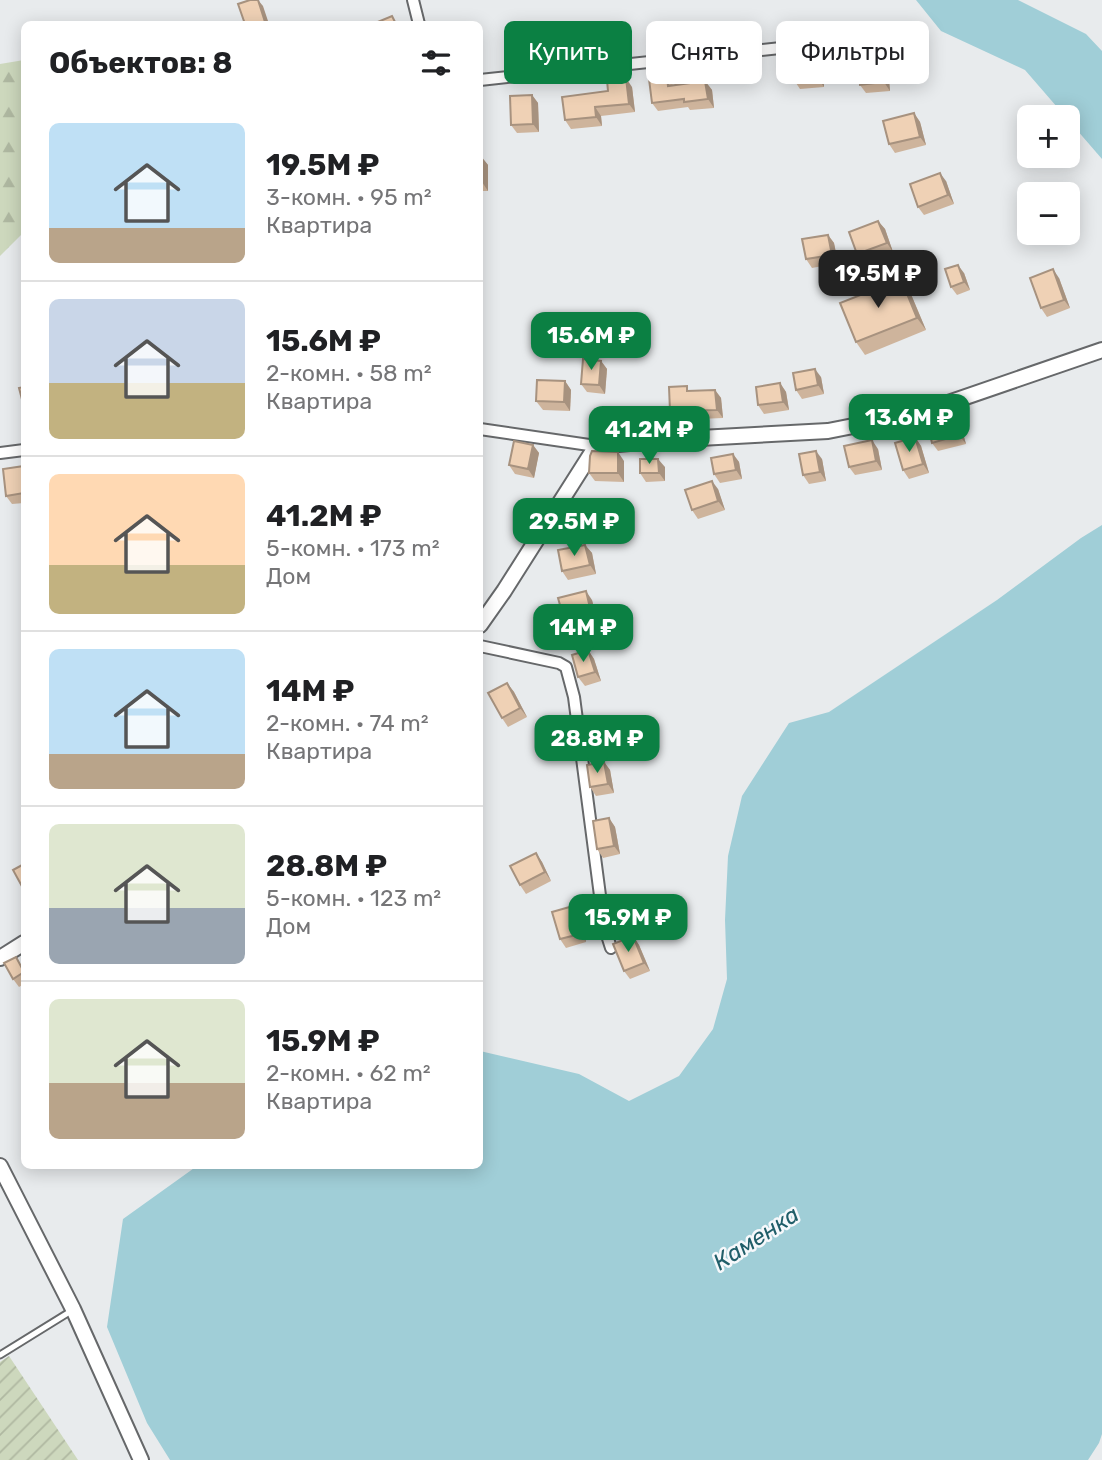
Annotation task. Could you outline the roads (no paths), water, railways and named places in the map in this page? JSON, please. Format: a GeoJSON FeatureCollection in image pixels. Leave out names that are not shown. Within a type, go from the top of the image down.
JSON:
{"type":"FeatureCollection","features":[{"type":"Feature","properties":{"kind":"street"},"geometry":{"type":"LineString","coordinates":[[413,0],[418,21]]}},
{"type":"Feature","properties":{"kind":"street"},"geometry":{"type":"LineString","coordinates":[[483,80],[776,48]]}},
{"type":"Feature","properties":{"kind":"street"},"geometry":{"type":"LineString","coordinates":[[483,429],[596,446],[828,432],[919,413],[1102,350]]}},
{"type":"Feature","properties":{"kind":"street"},"geometry":{"type":"LineString","coordinates":[[483,621],[596,446]]}},
{"type":"Feature","properties":{"kind":"street"},"geometry":{"type":"LineString","coordinates":[[0,453],[21,450]]}},
{"type":"Feature","properties":{"kind":"street"},"geometry":{"type":"LineString","coordinates":[[483,647],[559,663],[566,667],[574,697],[604,926],[611,948]]}},
{"type":"Feature","properties":{"kind":"street"},"geometry":{"type":"LineString","coordinates":[[0,958],[21,945]]}},
{"type":"Feature","properties":{"kind":"street"},"geometry":{"type":"LineString","coordinates":[[0,1166],[74,1309],[141,1460]]}},
{"type":"Feature","properties":{"kind":"lane"},"geometry":{"type":"LineString","coordinates":[[0,1355],[74,1309]]}},
{"type":"Feature","properties":{"kind":"water"},"geometry":{"type":"Polygon","coordinates":[[[916,0],[1018,0],[1086,34],[1102,51],[1102,159],[1080,134],[1080,105],[1055,105],[1025,70],[941,31],[916,0]]]}},
{"type":"Feature","properties":{"kind":"water","name":"Каменка"},"geometry":{"type":"Polygon","coordinates":[[[1102,525],[1102,1434],[1088,1460],[170,1460],[147,1423],[107,1327],[123,1219],[193,1169],[483,1169],[483,1052],[579,1074],[629,1101],[679,1076],[713,1029],[727,979],[725,920],[728,856],[742,796],[789,723],[829,712],[997,600],[1102,525]]]}}]}
